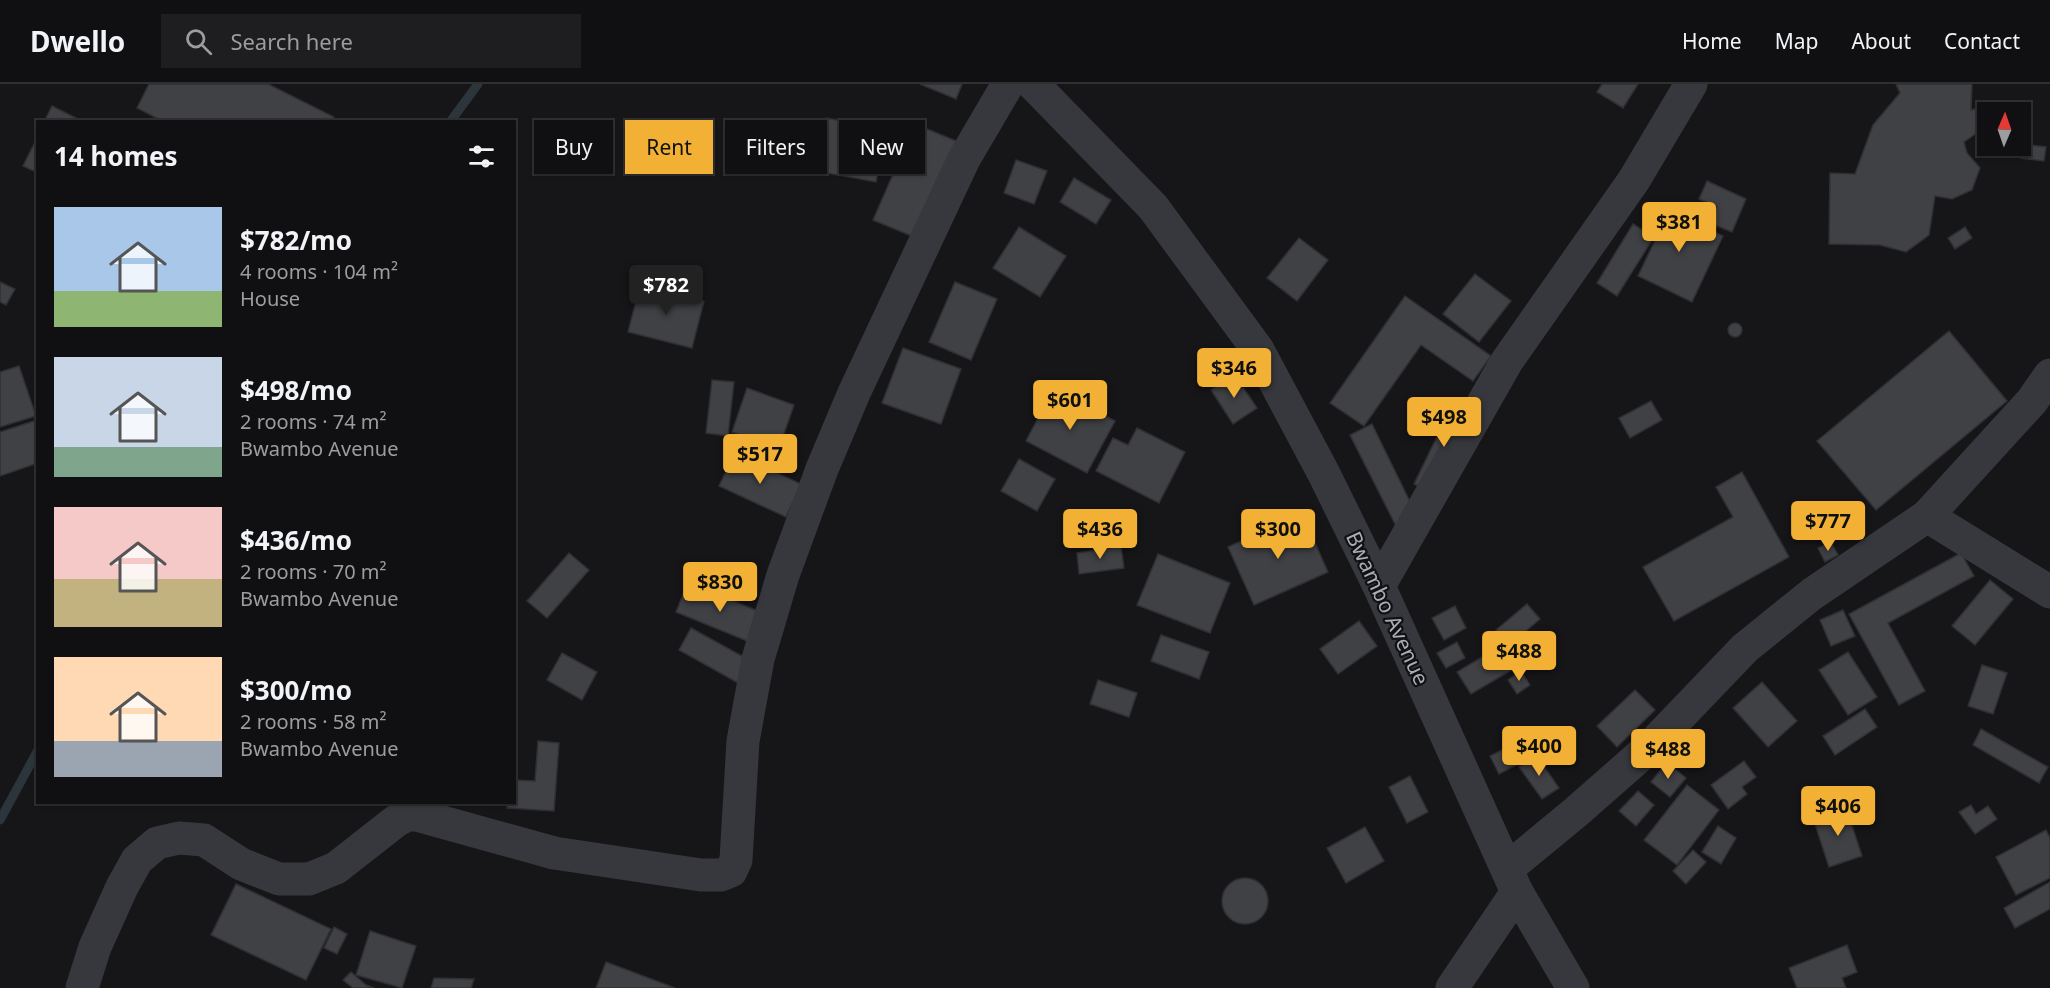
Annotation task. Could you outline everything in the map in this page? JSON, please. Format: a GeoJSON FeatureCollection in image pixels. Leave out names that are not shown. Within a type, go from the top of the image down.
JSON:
{"type":"FeatureCollection","features":[{"type":"Feature","properties":{"kind":"street"},"geometry":{"type":"LineString","coordinates":[[82,988],[96,947],[122,887],[137,860],[157,843],[179,838],[204,840],[242,864],[279,879],[309,879],[336,868],[396,821],[407,815],[417,815],[554,853],[701,875],[721,875],[731,871],[736,860],[743,741],[758,659],[783,575],[822,469],[854,393],[964,159],[1008,84]]}},
{"type":"Feature","properties":{"kind":"street","name":"Bwambo Avenue"},"geometry":{"type":"LineString","coordinates":[[1033,84],[1153,207],[1258,350],[1324,474],[1379,586],[1512,880],[1573,988]]}},
{"type":"Feature","properties":{"kind":"street"},"geometry":{"type":"LineString","coordinates":[[1379,586],[1507,361],[1634,180],[1691,84]]}},
{"type":"Feature","properties":{"kind":"street"},"geometry":{"type":"LineString","coordinates":[[1452,988],[1512,880],[1650,747],[1745,648],[1812,594],[1927,516],[2032,401],[2050,375]]}},
{"type":"Feature","properties":{"kind":"street"},"geometry":{"type":"LineString","coordinates":[[1927,516],[2050,592]]}},
{"type":"Feature","properties":{"kind":"building"},"geometry":{"type":"Polygon","coordinates":[[[149,84],[268,84],[334,117],[333,120],[160,120],[137,108],[149,84]]]}},
{"type":"Feature","properties":{"kind":"building"},"geometry":{"type":"Polygon","coordinates":[[[920,84],[962,84],[956,99],[920,84]]]}},
{"type":"Feature","properties":{"kind":"building"},"geometry":{"type":"Polygon","coordinates":[[[1602,84],[1638,84],[1623,108],[1597,92],[1602,84]]]}},
{"type":"Feature","properties":{"kind":"building"},"geometry":{"type":"Polygon","coordinates":[[[1896,84],[1972,84],[1971,110],[1977,108],[1977,133],[1964,142],[1967,153],[1980,168],[1972,190],[1952,199],[1935,196],[1929,235],[1906,252],[1880,245],[1829,244],[1830,173],[1855,174],[1873,125],[1900,93],[1896,84]]]}},
{"type":"Feature","properties":{"kind":"building"},"geometry":{"type":"Polygon","coordinates":[[[52,106],[80,120],[45,120],[52,106]]]}},
{"type":"Feature","properties":{"kind":"building"},"geometry":{"type":"Polygon","coordinates":[[[826,118],[839,120],[839,174],[878,174],[876,182],[827,173],[826,118]]]}},
{"type":"Feature","properties":{"kind":"building"},"geometry":{"type":"Polygon","coordinates":[[[925,128],[956,141],[914,237],[873,220],[893,174],[925,174],[925,128]]]}},
{"type":"Feature","properties":{"kind":"building"},"geometry":{"type":"Polygon","coordinates":[[[36,140],[36,172],[23,166],[36,140]]]}},
{"type":"Feature","properties":{"kind":"building"},"geometry":{"type":"Polygon","coordinates":[[[2031,145],[2046,147],[2044,161],[2021,158],[2021,156],[2031,156],[2031,145]]]}},
{"type":"Feature","properties":{"kind":"building"},"geometry":{"type":"Polygon","coordinates":[[[1016,160],[1047,171],[1034,204],[1004,193],[1016,160]]]}},
{"type":"Feature","properties":{"kind":"building"},"geometry":{"type":"Polygon","coordinates":[[[1074,178],[1111,200],[1096,224],[1060,202],[1074,178]]]}},
{"type":"Feature","properties":{"kind":"building"},"geometry":{"type":"Polygon","coordinates":[[[1707,181],[1746,199],[1732,232],[1710,223],[1717,207],[1699,199],[1707,181]]]}},
{"type":"Feature","properties":{"kind":"building"},"geometry":{"type":"Polygon","coordinates":[[[1656,204],[1723,236],[1692,302],[1638,276],[1658,234],[1645,227],[1656,204]]]}},
{"type":"Feature","properties":{"kind":"building"},"geometry":{"type":"Polygon","coordinates":[[[1633,224],[1654,237],[1617,296],[1597,283],[1633,224]]]}},
{"type":"Feature","properties":{"kind":"building"},"geometry":{"type":"Polygon","coordinates":[[[1019,227],[1066,256],[1040,297],[993,268],[1019,227]]]}},
{"type":"Feature","properties":{"kind":"building"},"geometry":{"type":"Polygon","coordinates":[[[1965,227],[1972,238],[1955,249],[1948,238],[1965,227]]]}},
{"type":"Feature","properties":{"kind":"building"},"geometry":{"type":"Polygon","coordinates":[[[1299,238],[1328,260],[1297,301],[1267,278],[1299,238]]]}},
{"type":"Feature","properties":{"kind":"building"},"geometry":{"type":"Polygon","coordinates":[[[1475,274],[1511,301],[1479,342],[1443,314],[1475,274]]]}},
{"type":"Feature","properties":{"kind":"building"},"geometry":{"type":"Polygon","coordinates":[[[0,282],[15,289],[6,305],[0,302],[0,282]]]}},
{"type":"Feature","properties":{"kind":"building"},"geometry":{"type":"Polygon","coordinates":[[[955,282],[997,299],[971,360],[929,342],[955,282]]]}},
{"type":"Feature","properties":{"kind":"building"},"geometry":{"type":"Polygon","coordinates":[[[640,285],[704,301],[692,348],[628,332],[640,285]]]}},
{"type":"Feature","properties":{"kind":"building"},"geometry":{"type":"Polygon","coordinates":[[[1405,296],[1491,356],[1473,381],[1421,345],[1364,426],[1330,403],[1405,296]]]}},
{"type":"Feature","properties":{"kind":"building"},"geometry":{"type":"Polygon","coordinates":[[[1735,323],[1740,325],[1742,330],[1740,335],[1735,337],[1730,335],[1728,330],[1730,325],[1735,323]]]}},
{"type":"Feature","properties":{"kind":"building"},"geometry":{"type":"Polygon","coordinates":[[[1949,331],[2007,401],[1876,510],[1817,441],[1949,331]]]}},
{"type":"Feature","properties":{"kind":"building"},"geometry":{"type":"Polygon","coordinates":[[[903,348],[961,369],[941,424],[882,403],[903,348]]]}},
{"type":"Feature","properties":{"kind":"building"},"geometry":{"type":"Polygon","coordinates":[[[19,366],[36,416],[0,427],[0,372],[19,366]]]}},
{"type":"Feature","properties":{"kind":"building"},"geometry":{"type":"Polygon","coordinates":[[[1234,374],[1257,408],[1233,424],[1211,390],[1234,374]]]}},
{"type":"Feature","properties":{"kind":"building"},"geometry":{"type":"Polygon","coordinates":[[[712,380],[734,382],[728,436],[706,433],[712,380]]]}},
{"type":"Feature","properties":{"kind":"building"},"geometry":{"type":"Polygon","coordinates":[[[747,388],[794,405],[779,448],[732,432],[747,388]]]}},
{"type":"Feature","properties":{"kind":"building"},"geometry":{"type":"Polygon","coordinates":[[[1054,388],[1115,421],[1087,473],[1026,441],[1054,388]]]}},
{"type":"Feature","properties":{"kind":"building"},"geometry":{"type":"Polygon","coordinates":[[[1651,401],[1662,420],[1630,438],[1619,418],[1651,401]]]}},
{"type":"Feature","properties":{"kind":"building"},"geometry":{"type":"Polygon","coordinates":[[[1454,402],[1475,412],[1435,494],[1414,484],[1454,402]]]}},
{"type":"Feature","properties":{"kind":"building"},"geometry":{"type":"Polygon","coordinates":[[[34,421],[36,464],[0,476],[0,432],[34,421]]]}},
{"type":"Feature","properties":{"kind":"building"},"geometry":{"type":"Polygon","coordinates":[[[1372,424],[1416,514],[1395,524],[1350,435],[1372,424]]]}},
{"type":"Feature","properties":{"kind":"building"},"geometry":{"type":"Polygon","coordinates":[[[1137,428],[1185,452],[1159,503],[1096,471],[1113,438],[1128,445],[1137,428]]]}},
{"type":"Feature","properties":{"kind":"building"},"geometry":{"type":"Polygon","coordinates":[[[735,453],[801,484],[786,517],[719,486],[735,453]]]}},
{"type":"Feature","properties":{"kind":"building"},"geometry":{"type":"Polygon","coordinates":[[[1019,459],[1055,479],[1037,511],[1001,491],[1019,459]]]}},
{"type":"Feature","properties":{"kind":"building"},"geometry":{"type":"Polygon","coordinates":[[[1742,472],[1789,557],[1674,621],[1643,567],[1733,517],[1716,487],[1742,472]]]}},
{"type":"Feature","properties":{"kind":"building"},"geometry":{"type":"Polygon","coordinates":[[[1302,514],[1328,572],[1254,605],[1228,547],[1302,514]]]}},
{"type":"Feature","properties":{"kind":"building"},"geometry":{"type":"Polygon","coordinates":[[[1831,542],[1838,555],[1825,562],[1818,548],[1831,542]]]}},
{"type":"Feature","properties":{"kind":"building"},"geometry":{"type":"Polygon","coordinates":[[[1121,546],[1124,568],[1079,574],[1077,553],[1121,546]]]}},
{"type":"Feature","properties":{"kind":"building"},"geometry":{"type":"Polygon","coordinates":[[[569,553],[589,570],[547,618],[527,601],[569,553]]]}},
{"type":"Feature","properties":{"kind":"building"},"geometry":{"type":"Polygon","coordinates":[[[1961,553],[1974,576],[1888,623],[1925,691],[1899,705],[1849,614],[1961,553]]]}},
{"type":"Feature","properties":{"kind":"building"},"geometry":{"type":"Polygon","coordinates":[[[1158,554],[1230,583],[1210,633],[1137,605],[1158,554]]]}},
{"type":"Feature","properties":{"kind":"building"},"geometry":{"type":"Polygon","coordinates":[[[1990,580],[2013,599],[1975,645],[1952,626],[1990,580]]]}},
{"type":"Feature","properties":{"kind":"building"},"geometry":{"type":"Polygon","coordinates":[[[688,582],[765,614],[752,643],[676,612],[688,582]]]}},
{"type":"Feature","properties":{"kind":"building"},"geometry":{"type":"Polygon","coordinates":[[[1527,604],[1540,619],[1510,645],[1496,630],[1527,604]]]}},
{"type":"Feature","properties":{"kind":"building"},"geometry":{"type":"Polygon","coordinates":[[[1455,606],[1466,628],[1444,640],[1432,618],[1455,606]]]}},
{"type":"Feature","properties":{"kind":"building"},"geometry":{"type":"Polygon","coordinates":[[[1843,610],[1855,636],[1831,646],[1820,620],[1843,610]]]}},
{"type":"Feature","properties":{"kind":"building"},"geometry":{"type":"Polygon","coordinates":[[[1359,621],[1377,646],[1338,674],[1320,649],[1359,621]]]}},
{"type":"Feature","properties":{"kind":"building"},"geometry":{"type":"Polygon","coordinates":[[[691,628],[751,661],[738,683],[679,650],[691,628]]]}},
{"type":"Feature","properties":{"kind":"building"},"geometry":{"type":"Polygon","coordinates":[[[1161,635],[1209,652],[1199,679],[1151,661],[1161,635]]]}},
{"type":"Feature","properties":{"kind":"building"},"geometry":{"type":"Polygon","coordinates":[[[1457,642],[1465,658],[1446,668],[1437,653],[1457,642]]]}},
{"type":"Feature","properties":{"kind":"building"},"geometry":{"type":"Polygon","coordinates":[[[1502,645],[1515,668],[1471,694],[1457,672],[1502,645]]]}},
{"type":"Feature","properties":{"kind":"building"},"geometry":{"type":"Polygon","coordinates":[[[1848,652],[1877,697],[1848,715],[1819,670],[1848,652]]]}},
{"type":"Feature","properties":{"kind":"building"},"geometry":{"type":"Polygon","coordinates":[[[562,653],[597,672],[582,700],[547,680],[562,653]]]}},
{"type":"Feature","properties":{"kind":"building"},"geometry":{"type":"Polygon","coordinates":[[[1982,665],[2007,673],[1993,714],[1968,706],[1982,665]]]}},
{"type":"Feature","properties":{"kind":"building"},"geometry":{"type":"Polygon","coordinates":[[[1521,671],[1530,685],[1517,694],[1508,680],[1521,671]]]}},
{"type":"Feature","properties":{"kind":"building"},"geometry":{"type":"Polygon","coordinates":[[[1098,680],[1137,693],[1129,717],[1090,704],[1098,680]]]}},
{"type":"Feature","properties":{"kind":"building"},"geometry":{"type":"Polygon","coordinates":[[[1762,682],[1797,721],[1768,747],[1733,708],[1762,682]]]}},
{"type":"Feature","properties":{"kind":"building"},"geometry":{"type":"Polygon","coordinates":[[[1635,690],[1655,710],[1617,747],[1597,726],[1635,690]]]}},
{"type":"Feature","properties":{"kind":"building"},"geometry":{"type":"Polygon","coordinates":[[[1865,709],[1877,727],[1835,755],[1823,736],[1865,709]]]}},
{"type":"Feature","properties":{"kind":"building"},"geometry":{"type":"Polygon","coordinates":[[[1981,729],[2048,767],[2039,783],[1973,745],[1981,729]]]}},
{"type":"Feature","properties":{"kind":"building"},"geometry":{"type":"Polygon","coordinates":[[[538,741],[559,743],[554,811],[507,808],[508,804],[516,804],[516,780],[535,781],[538,741]]]}},
{"type":"Feature","properties":{"kind":"building"},"geometry":{"type":"Polygon","coordinates":[[[1519,741],[1528,759],[1499,774],[1490,756],[1519,741]]]}},
{"type":"Feature","properties":{"kind":"building"},"geometry":{"type":"Polygon","coordinates":[[[1536,755],[1559,788],[1542,799],[1519,767],[1536,755]]]}},
{"type":"Feature","properties":{"kind":"building"},"geometry":{"type":"Polygon","coordinates":[[[1744,761],[1756,777],[1742,787],[1747,794],[1728,809],[1711,785],[1744,761]]]}},
{"type":"Feature","properties":{"kind":"building"},"geometry":{"type":"Polygon","coordinates":[[[1667,762],[1686,778],[1670,797],[1651,782],[1667,762]]]}},
{"type":"Feature","properties":{"kind":"building"},"geometry":{"type":"Polygon","coordinates":[[[1410,776],[1428,812],[1407,823],[1389,787],[1410,776]]]}},
{"type":"Feature","properties":{"kind":"building"},"geometry":{"type":"Polygon","coordinates":[[[1687,785],[1719,810],[1677,865],[1644,840],[1687,785]]]}},
{"type":"Feature","properties":{"kind":"building"},"geometry":{"type":"Polygon","coordinates":[[[1638,791],[1654,805],[1636,826],[1619,811],[1638,791]]]}},
{"type":"Feature","properties":{"kind":"building"},"geometry":{"type":"Polygon","coordinates":[[[1971,805],[1976,814],[1988,806],[1997,819],[1975,834],[1959,812],[1971,805]]]}},
{"type":"Feature","properties":{"kind":"building"},"geometry":{"type":"Polygon","coordinates":[[[1846,807],[1862,856],[1829,867],[1813,818],[1846,807]]]}},
{"type":"Feature","properties":{"kind":"building"},"geometry":{"type":"Polygon","coordinates":[[[1718,826],[1736,838],[1721,864],[1702,852],[1718,826]]]}},
{"type":"Feature","properties":{"kind":"building"},"geometry":{"type":"Polygon","coordinates":[[[1365,827],[1384,861],[1346,883],[1327,848],[1365,827]]]}},
{"type":"Feature","properties":{"kind":"building"},"geometry":{"type":"Polygon","coordinates":[[[2046,830],[2050,838],[2050,878],[2016,895],[1996,857],[2046,830]]]}},
{"type":"Feature","properties":{"kind":"building"},"geometry":{"type":"Polygon","coordinates":[[[1693,850],[1706,862],[1686,884],[1673,871],[1693,850]]]}},
{"type":"Feature","properties":{"kind":"building"},"geometry":{"type":"Polygon","coordinates":[[[1245,878],[1254,879],[1261,885],[1267,892],[1267,910],[1261,917],[1254,923],[1245,924],[1236,923],[1229,917],[1223,910],[1222,901],[1223,892],[1229,885],[1236,879],[1245,878]]]}},
{"type":"Feature","properties":{"kind":"building"},"geometry":{"type":"Polygon","coordinates":[[[2050,882],[2050,909],[2015,928],[2004,908],[2050,882]]]}},
{"type":"Feature","properties":{"kind":"building"},"geometry":{"type":"Polygon","coordinates":[[[236,884],[331,929],[306,980],[211,935],[236,884]]]}},
{"type":"Feature","properties":{"kind":"building"},"geometry":{"type":"Polygon","coordinates":[[[334,927],[347,934],[337,954],[324,948],[334,927]]]}},
{"type":"Feature","properties":{"kind":"building"},"geometry":{"type":"Polygon","coordinates":[[[370,931],[416,946],[402,988],[356,975],[370,931]]]}},
{"type":"Feature","properties":{"kind":"building"},"geometry":{"type":"Polygon","coordinates":[[[1847,945],[1857,972],[1842,978],[1846,988],[1797,988],[1789,968],[1847,945]]]}},
{"type":"Feature","properties":{"kind":"building"},"geometry":{"type":"Polygon","coordinates":[[[606,962],[675,988],[596,988],[606,962]]]}},
{"type":"Feature","properties":{"kind":"building"},"geometry":{"type":"Polygon","coordinates":[[[351,972],[366,985],[374,988],[353,988],[343,980],[351,972]]]}},
{"type":"Feature","properties":{"kind":"building"},"geometry":{"type":"Polygon","coordinates":[[[434,978],[474,979],[471,988],[431,988],[434,978]]]}},
{"type":"Feature","properties":{"kind":"waterway"},"geometry":{"type":"LineString","coordinates":[[451,120],[478,84]]}},
{"type":"Feature","properties":{"kind":"waterway"},"geometry":{"type":"LineString","coordinates":[[0,820],[36,754]]}}]}
